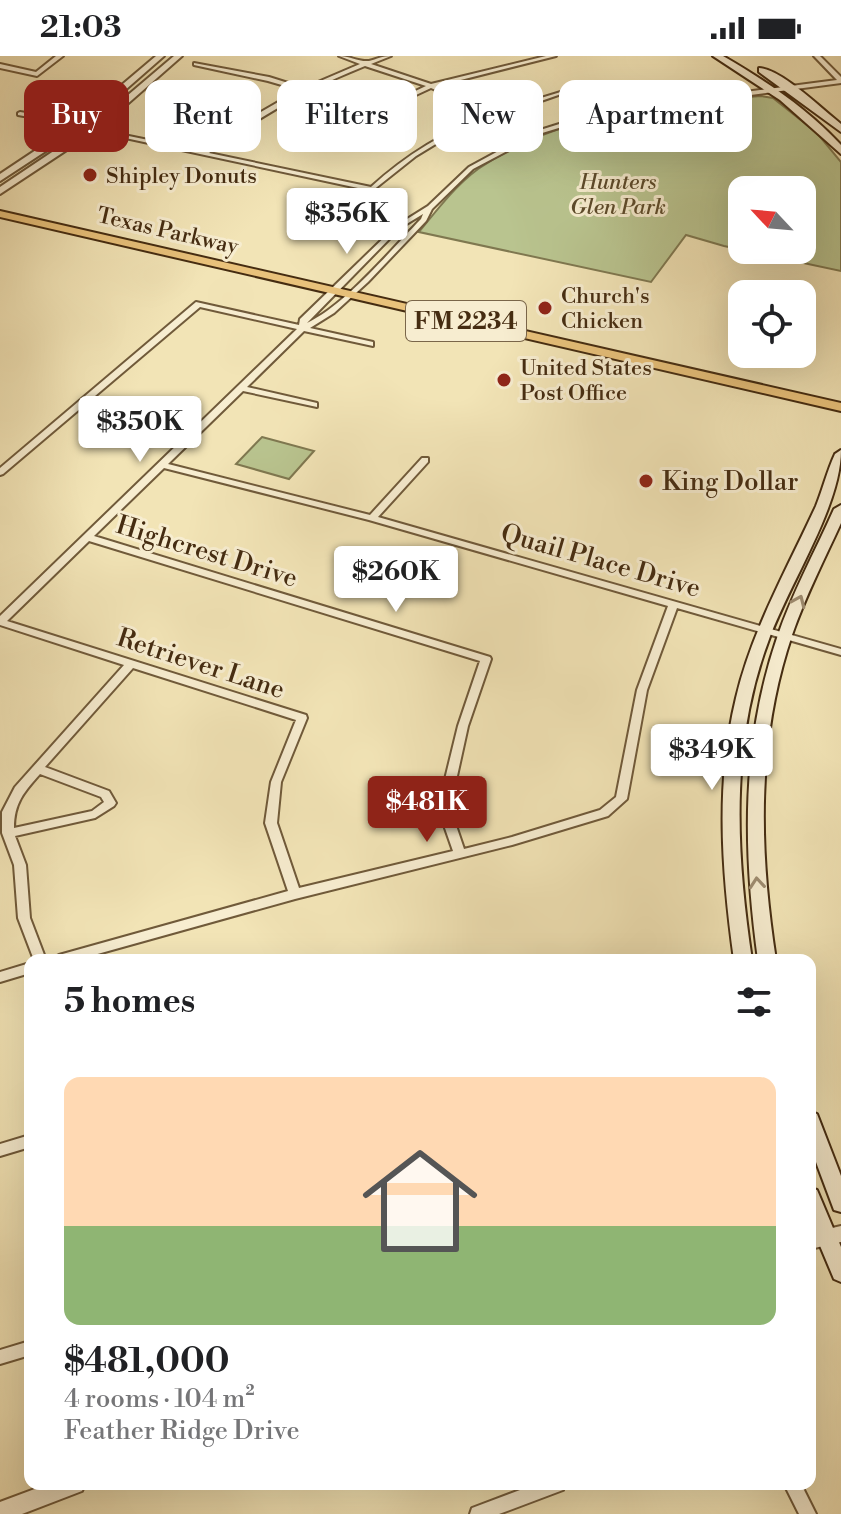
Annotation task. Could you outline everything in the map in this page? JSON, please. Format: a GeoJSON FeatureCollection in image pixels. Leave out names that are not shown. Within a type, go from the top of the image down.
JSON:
{"type":"FeatureCollection","features":[{"type":"Feature","properties":{"kind":"main road"},"geometry":{"type":"LineString","coordinates":[[717,56],[769,88],[811,120],[841,151]]}},
{"type":"Feature","properties":{"kind":"main road"},"geometry":{"type":"LineString","coordinates":[[735,56],[786,85],[841,129]]}},
{"type":"Feature","properties":{"kind":"main road","name":"Texas Parkway"},"geometry":{"type":"LineString","coordinates":[[0,206],[345,289],[520,325],[841,398]]}},
{"type":"Feature","properties":{"kind":"main road","name":"Texas Parkway"},"geometry":{"type":"LineString","coordinates":[[0,214],[175,250]]}},
{"type":"Feature","properties":{"kind":"main road","name":"Texas Parkway"},"geometry":{"type":"LineString","coordinates":[[345,289],[489,326],[841,407]]}},
{"type":"Feature","properties":{"kind":"main road"},"geometry":{"type":"LineString","coordinates":[[489,326],[520,325]]}},
{"type":"Feature","properties":{"kind":"main road"},"geometry":{"type":"LineString","coordinates":[[605,353],[642,352]]}},
{"type":"Feature","properties":{"kind":"main road"},"geometry":{"type":"LineString","coordinates":[[742,954],[730,848],[733,779],[741,712],[765,629],[823,504],[841,454]]}},
{"type":"Feature","properties":{"kind":"main road"},"geometry":{"type":"LineString","coordinates":[[766,954],[754,848],[755,782],[764,716],[785,635],[841,507],[823,504]]}},
{"type":"Feature","properties":{"kind":"main road"},"geometry":{"type":"LineString","coordinates":[[733,779],[755,782]]}},
{"type":"Feature","properties":{"kind":"main road"},"geometry":{"type":"LineString","coordinates":[[816,1136],[841,1203]]}},
{"type":"Feature","properties":{"kind":"main road"},"geometry":{"type":"LineString","coordinates":[[816,1213],[841,1272]]}},
{"type":"Feature","properties":{"kind":"street"},"geometry":{"type":"LineString","coordinates":[[0,66],[37,74],[60,56]]}},
{"type":"Feature","properties":{"kind":"street"},"geometry":{"type":"LineString","coordinates":[[129,83],[160,56]]}},
{"type":"Feature","properties":{"kind":"street"},"geometry":{"type":"LineString","coordinates":[[129,96],[178,56]]}},
{"type":"Feature","properties":{"kind":"street"},"geometry":{"type":"LineString","coordinates":[[342,56],[431,86]]}},
{"type":"Feature","properties":{"kind":"street"},"geometry":{"type":"LineString","coordinates":[[324,80],[388,56]]}},
{"type":"Feature","properties":{"kind":"street"},"geometry":{"type":"LineString","coordinates":[[417,93],[431,86],[553,56]]}},
{"type":"Feature","properties":{"kind":"street"},"geometry":{"type":"LineString","coordinates":[[817,56],[839,78]]}},
{"type":"Feature","properties":{"kind":"street"},"geometry":{"type":"LineString","coordinates":[[196,64],[277,81]]}},
{"type":"Feature","properties":{"kind":"street"},"geometry":{"type":"LineString","coordinates":[[138,75],[152,77]]}},
{"type":"Feature","properties":{"kind":"street"},"geometry":{"type":"LineString","coordinates":[[543,131],[587,117],[693,98],[839,78]]}},
{"type":"Feature","properties":{"kind":"street"},"geometry":{"type":"LineString","coordinates":[[20,114],[24,115]]}},
{"type":"Feature","properties":{"kind":"street"},"geometry":{"type":"LineString","coordinates":[[129,138],[372,189],[418,151],[433,144]]}},
{"type":"Feature","properties":{"kind":"street"},"geometry":{"type":"LineString","coordinates":[[0,178],[39,152]]}},
{"type":"Feature","properties":{"kind":"street"},"geometry":{"type":"LineString","coordinates":[[0,191],[58,152]]}},
{"type":"Feature","properties":{"kind":"street"},"geometry":{"type":"LineString","coordinates":[[0,622],[303,328],[317,324],[398,227],[430,207],[471,168],[501,152]]}},
{"type":"Feature","properties":{"kind":"street"},"geometry":{"type":"LineString","coordinates":[[303,328],[303,321],[424,220],[430,207]]}},
{"type":"Feature","properties":{"kind":"street"},"geometry":{"type":"LineString","coordinates":[[0,472],[199,304],[370,344]]}},
{"type":"Feature","properties":{"kind":"street"},"geometry":{"type":"LineString","coordinates":[[240,388],[314,405]]}},
{"type":"Feature","properties":{"kind":"street"},"geometry":{"type":"LineString","coordinates":[[0,456],[14,460]]}},
{"type":"Feature","properties":{"kind":"street"},"geometry":{"type":"LineString","coordinates":[[372,518],[425,460]]}},
{"type":"Feature","properties":{"kind":"street","name":"Quail Place Drive"},"geometry":{"type":"LineString","coordinates":[[162,465],[372,518],[841,652]]}},
{"type":"Feature","properties":{"kind":"street","name":"Highcrest Drive"},"geometry":{"type":"LineString","coordinates":[[87,537],[486,659],[463,726],[444,808],[460,855]]}},
{"type":"Feature","properties":{"kind":"street"},"geometry":{"type":"LineString","coordinates":[[80,954],[295,894],[460,855],[604,813],[621,799],[642,690],[674,604]]}},
{"type":"Feature","properties":{"kind":"street","name":"Retriever Lane"},"geometry":{"type":"LineString","coordinates":[[0,622],[302,718],[276,782],[271,823],[295,894]]}},
{"type":"Feature","properties":{"kind":"street"},"geometry":{"type":"LineString","coordinates":[[38,954],[24,918],[20,865],[8,833],[8,812],[19,790],[131,664]]}},
{"type":"Feature","properties":{"kind":"street"},"geometry":{"type":"LineString","coordinates":[[8,833],[95,814],[110,803],[105,794],[39,769]]}},
{"type":"Feature","properties":{"kind":"street"},"geometry":{"type":"LineString","coordinates":[[0,977],[24,970]]}},
{"type":"Feature","properties":{"kind":"street"},"geometry":{"type":"LineString","coordinates":[[0,1150],[24,1143]]}},
{"type":"Feature","properties":{"kind":"street"},"geometry":{"type":"LineString","coordinates":[[0,1357],[24,1350]]}},
{"type":"Feature","properties":{"kind":"street"},"geometry":{"type":"LineString","coordinates":[[0,1512],[59,1490]]}},
{"type":"Feature","properties":{"kind":"street"},"geometry":{"type":"LineString","coordinates":[[478,1514],[541,1490]]}},
{"type":"Feature","properties":{"kind":"street"},"geometry":{"type":"LineString","coordinates":[[795,1490],[808,1514]]}},
{"type":"Feature","properties":{"kind":"green space","name":"Hunters Glen Park"},"geometry":{"type":"Polygon","coordinates":[[[752,97],[773,98],[817,133],[841,162],[841,271],[808,264],[816,264],[816,176],[728,176],[728,247],[686,235],[651,282],[419,232],[454,191],[478,169],[507,152],[543,152],[543,135],[559,130],[559,152],[752,152],[752,97]]]}},
{"type":"Feature","properties":{"kind":"green space"},"geometry":{"type":"Polygon","coordinates":[[[262,437],[314,451],[289,479],[236,464],[262,437]]]}},
{"type":"Feature","properties":{"kind":"place","name":"Shipley Donuts"},"geometry":{"type":"Point","coordinates":[90,175]}},
{"type":"Feature","properties":{"kind":"place","name":"Church's Chicken"},"geometry":{"type":"Point","coordinates":[545,308]}},
{"type":"Feature","properties":{"kind":"place","name":"United States Post Office"},"geometry":{"type":"Point","coordinates":[504,380]}},
{"type":"Feature","properties":{"kind":"place","name":"King Dollar"},"geometry":{"type":"Point","coordinates":[646,481]}}]}
